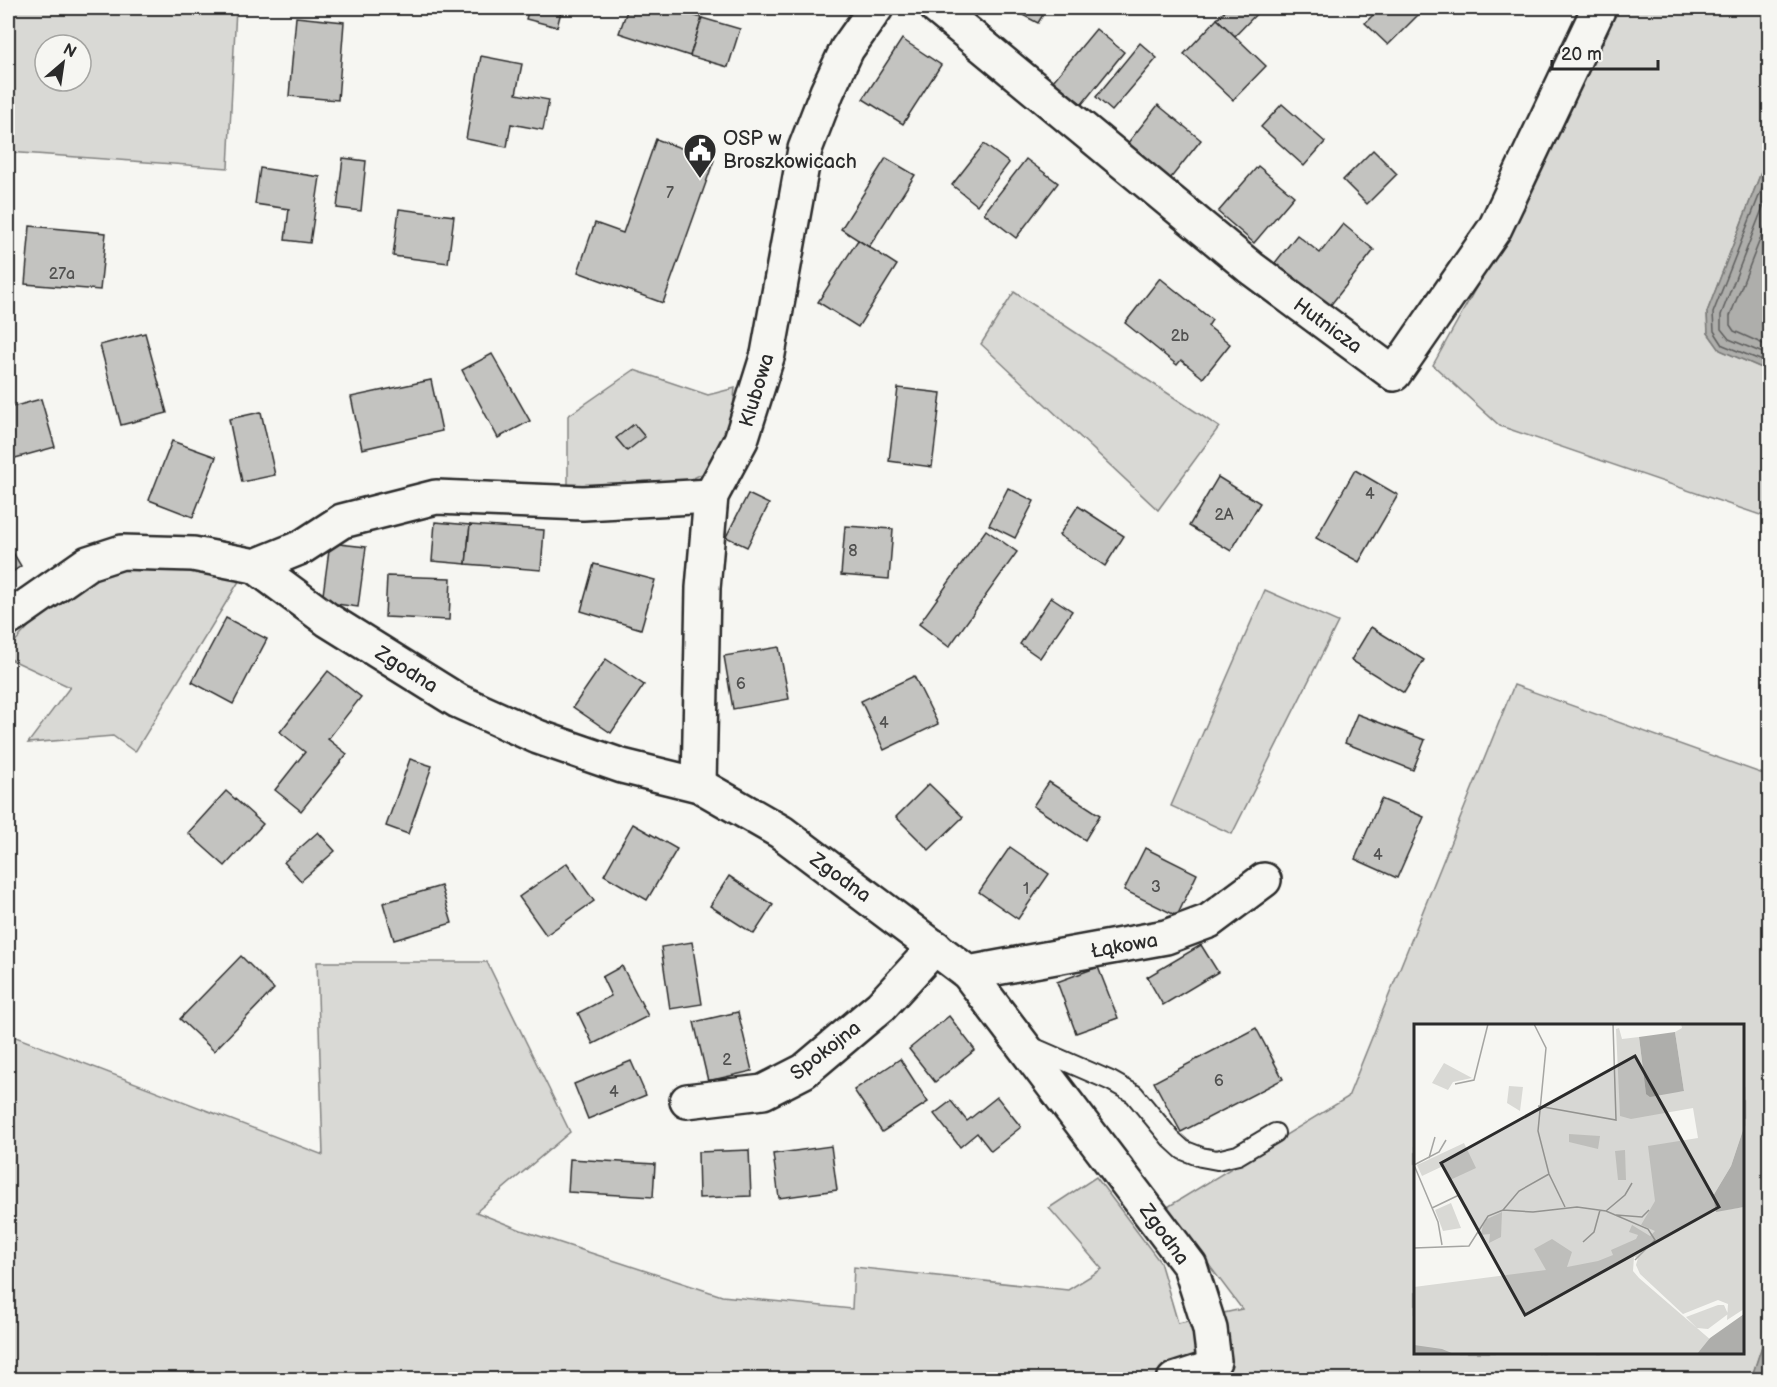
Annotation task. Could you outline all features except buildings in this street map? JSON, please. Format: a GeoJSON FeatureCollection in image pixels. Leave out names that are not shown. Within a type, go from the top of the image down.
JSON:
{"type":"FeatureCollection","features":[{"type":"Feature","properties":{"kind":"street","name":"Klubowa"},"geometry":{"type":"LineString","coordinates":[[699,785],[703,588],[711,496],[741,440],[768,354],[805,149],[847,49],[876,8]]}},
{"type":"Feature","properties":{"kind":"street","name":"Hutnicza"},"geometry":{"type":"LineString","coordinates":[[937,8],[1251,268],[1394,374],[1495,228],[1599,8]]}},
{"type":"Feature","properties":{"kind":"street"},"geometry":{"type":"LineString","coordinates":[[255,566],[302,548],[342,521],[436,497],[583,504],[711,496]]}},
{"type":"Feature","properties":{"kind":"street","name":"Zgodna"},"geometry":{"type":"LineString","coordinates":[[8,620],[88,563],[122,552],[193,554],[255,566],[328,621],[458,701],[538,737],[622,766],[699,785],[781,832],[968,973],[1190,1266],[1210,1329],[1214,1361],[1205,1370],[1174,1380]]}},
{"type":"Feature","properties":{"kind":"street","name":"Łąkowa"},"geometry":{"type":"LineString","coordinates":[[968,973],[1166,937],[1209,921],[1264,879]]}},
{"type":"Feature","properties":{"kind":"street","name":"Spokojna"},"geometry":{"type":"LineString","coordinates":[[687,1101],[763,1092],[804,1071],[881,1006],[935,947]]}},
{"type":"Feature","properties":{"kind":"lane"},"geometry":{"type":"LineString","coordinates":[[1021,1042],[1111,1081],[1134,1094],[1171,1139],[1183,1150],[1201,1157],[1217,1160],[1238,1155],[1275,1133]]}},
{"type":"Feature","properties":{"kind":"shaded area"},"geometry":{"type":"Polygon","coordinates":[[[8,8],[236,8],[228,168],[8,152],[8,8]]]}},
{"type":"Feature","properties":{"kind":"shaded area"},"geometry":{"type":"Polygon","coordinates":[[[1618,8],[1769,8],[1769,152],[1707,312],[1708,333],[1720,350],[1769,371],[1769,518],[1500,426],[1433,365],[1532,187],[1618,8]]]}},
{"type":"Feature","properties":{"kind":"shaded area"},"geometry":{"type":"Polygon","coordinates":[[[1014,292],[1219,427],[1158,510],[981,344],[1014,292]]]}},
{"type":"Feature","properties":{"kind":"shaded area"},"geometry":{"type":"Polygon","coordinates":[[[634,370],[708,395],[735,388],[731,430],[706,472],[671,489],[568,494],[568,416],[634,370]]]}},
{"type":"Feature","properties":{"kind":"shaded area"},"geometry":{"type":"Polygon","coordinates":[[[104,566],[186,568],[241,578],[135,752],[113,736],[28,743],[70,687],[8,658],[8,649],[55,598],[104,566]]]}},
{"type":"Feature","properties":{"kind":"shaded area"},"geometry":{"type":"Polygon","coordinates":[[[1265,590],[1338,622],[1232,834],[1171,806],[1265,590]]]}},
{"type":"Feature","properties":{"kind":"shaded area"},"geometry":{"type":"Polygon","coordinates":[[[1514,685],[1769,776],[1769,1325],[1751,1380],[8,1379],[8,1034],[323,1155],[317,962],[487,962],[570,1132],[476,1212],[521,1230],[722,1296],[852,1309],[854,1267],[1068,1290],[1102,1269],[1049,1208],[1096,1177],[1160,1262],[1178,1323],[1242,1309],[1166,1208],[1348,1097],[1514,685]]]}},
{"type":"Feature","properties":{"kind":"water"},"geometry":{"type":"Polygon","coordinates":[[[1769,152],[1769,371],[1720,350],[1708,333],[1707,312],[1769,152]]]}},
{"type":"Feature","properties":{"kind":"water"},"geometry":{"type":"Polygon","coordinates":[[[1769,1325],[1769,1379],[1751,1379],[1769,1325]]]}},
{"type":"Feature","properties":{"kind":"place","name":"OSP w Broszkowicach"},"geometry":{"type":"Point","coordinates":[700,179]}}]}
